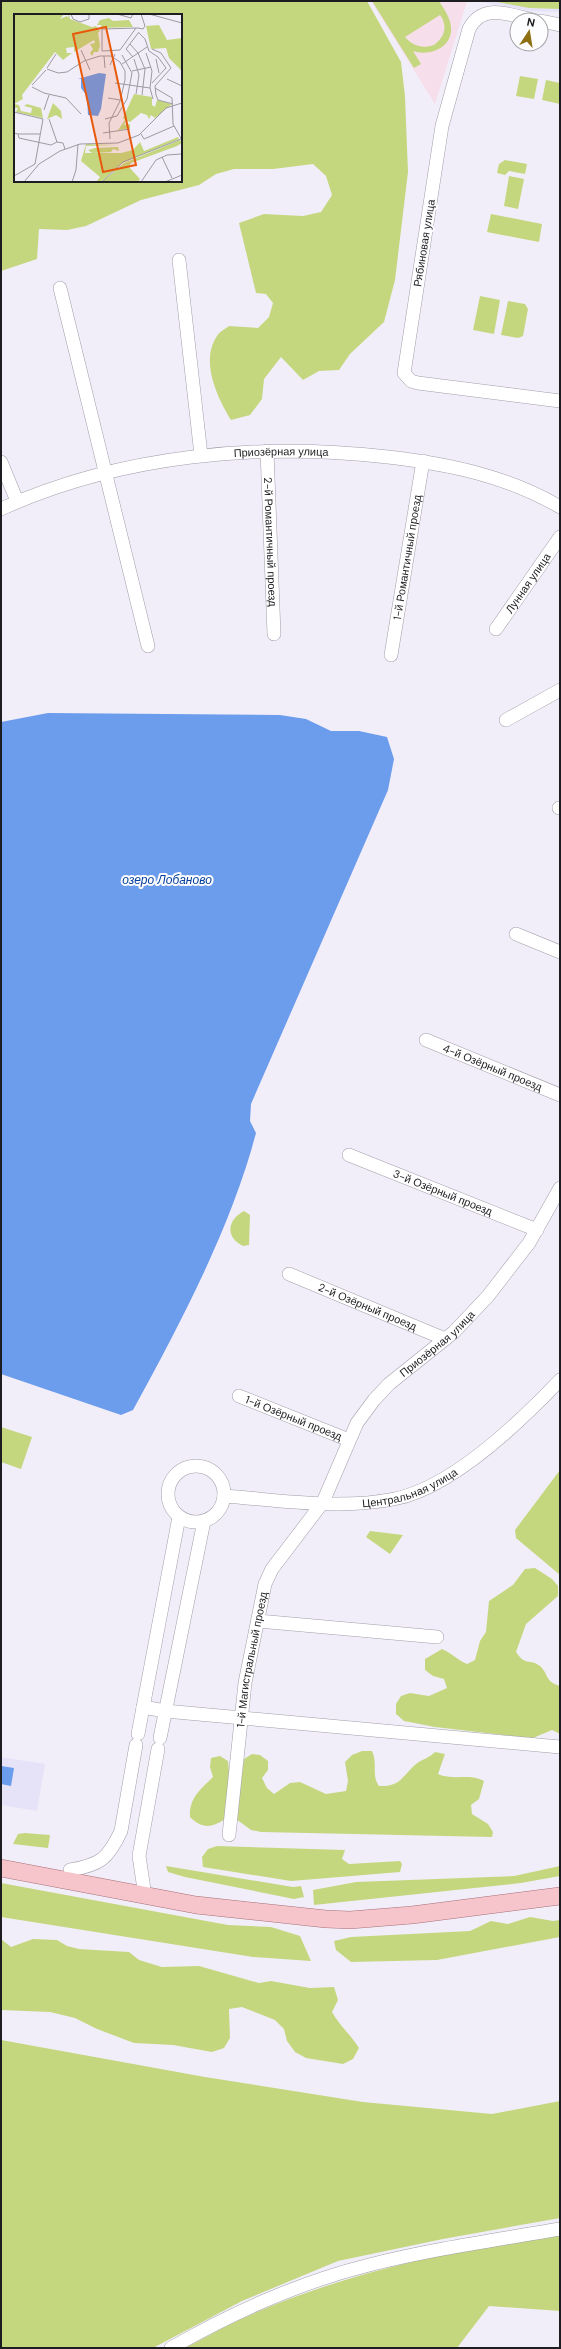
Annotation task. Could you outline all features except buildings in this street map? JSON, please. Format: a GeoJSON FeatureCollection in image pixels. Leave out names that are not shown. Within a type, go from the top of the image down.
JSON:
{"type":"FeatureCollection","features":[{"type":"Feature","properties":{"kind":"main road"},"geometry":{"type":"LineString","coordinates":[[1,1856],[70,1870],[145,1890]]}},
{"type":"Feature","properties":{"kind":"main road"},"geometry":{"type":"LineString","coordinates":[[1,1868],[145,1890],[198,1894],[265,1912],[350,1920],[412,1915],[560,1896]]}},
{"type":"Feature","properties":{"kind":"street","name":"Рябиновая улица"},"geometry":{"type":"LineString","coordinates":[[509,15],[494,12],[484,13],[474,19],[469,29],[442,126],[404,373],[411,381],[418,383],[560,401]]}},
{"type":"Feature","properties":{"kind":"street"},"geometry":{"type":"LineString","coordinates":[[549,23],[560,25]]}},
{"type":"Feature","properties":{"kind":"street"},"geometry":{"type":"LineString","coordinates":[[178,260],[201,455]]}},
{"type":"Feature","properties":{"kind":"street"},"geometry":{"type":"LineString","coordinates":[[60,288],[148,646]]}},
{"type":"Feature","properties":{"kind":"street","name":"Приозёрная улица"},"geometry":{"type":"LineString","coordinates":[[1,509],[83,479],[201,455],[267,451],[358,453],[423,461],[482,473],[535,492],[560,507]]}},
{"type":"Feature","properties":{"kind":"street","name":"2-й Романтичный проезд"},"geometry":{"type":"LineString","coordinates":[[267,451],[274,634]]}},
{"type":"Feature","properties":{"kind":"street","name":"1-й Романтичный проезд"},"geometry":{"type":"LineString","coordinates":[[391,655],[423,461]]}},
{"type":"Feature","properties":{"kind":"street"},"geometry":{"type":"LineString","coordinates":[[1,462],[17,502]]}},
{"type":"Feature","properties":{"kind":"street","name":"Лунная улица"},"geometry":{"type":"LineString","coordinates":[[496,629],[560,537]]}},
{"type":"Feature","properties":{"kind":"street"},"geometry":{"type":"LineString","coordinates":[[506,720],[560,690]]}},
{"type":"Feature","properties":{"kind":"street"},"geometry":{"type":"LineString","coordinates":[[516,934],[560,952]]}},
{"type":"Feature","properties":{"kind":"street","name":"4-й Озёрный проезд"},"geometry":{"type":"LineString","coordinates":[[426,1040],[560,1095]]}},
{"type":"Feature","properties":{"kind":"street","name":"3-й Озёрный проезд"},"geometry":{"type":"LineString","coordinates":[[349,1155],[537,1230]]}},
{"type":"Feature","properties":{"kind":"street","name":"Приозёрная улица"},"geometry":{"type":"LineString","coordinates":[[323,1502],[357,1423],[374,1400],[389,1384],[445,1339],[488,1296],[537,1230],[560,1188]]}},
{"type":"Feature","properties":{"kind":"street","name":"2-й Озёрный проезд"},"geometry":{"type":"LineString","coordinates":[[289,1274],[445,1339]]}},
{"type":"Feature","properties":{"kind":"street","name":"Центральная улица"},"geometry":{"type":"LineString","coordinates":[[224,1496],[364,1503],[395,1499],[430,1487],[494,1442],[560,1380]]}},
{"type":"Feature","properties":{"kind":"street","name":"1-й Озёрный проезд"},"geometry":{"type":"LineString","coordinates":[[239,1396],[349,1440]]}},
{"type":"Feature","properties":{"kind":"street"},"geometry":{"type":"LineString","coordinates":[[188,1467],[202,1467],[214,1472],[222,1483],[224,1496],[216,1514],[204,1521],[191,1522],[179,1517],[169,1503],[168,1491],[172,1479],[182,1470],[188,1467]]}},
{"type":"Feature","properties":{"kind":"street","name":"1-й Магистральный проезд"},"geometry":{"type":"LineString","coordinates":[[229,1835],[245,1683],[265,1584],[272,1569],[323,1502]]}},
{"type":"Feature","properties":{"kind":"street"},"geometry":{"type":"LineString","coordinates":[[70,1870],[90,1867],[100,1863],[109,1854],[120,1831],[179,1517]]}},
{"type":"Feature","properties":{"kind":"street"},"geometry":{"type":"LineString","coordinates":[[145,1890],[139,1856],[165,1711],[204,1521]]}},
{"type":"Feature","properties":{"kind":"street"},"geometry":{"type":"LineString","coordinates":[[258,1621],[437,1637]]}},
{"type":"Feature","properties":{"kind":"street"},"geometry":{"type":"LineString","coordinates":[[143,1707],[165,1711],[560,1747]]}},
{"type":"Feature","properties":{"kind":"street"},"geometry":{"type":"LineString","coordinates":[[171,2348],[253,2307],[304,2286],[369,2265],[560,2229]]}},
{"type":"Feature","properties":{"kind":"shaded area"},"geometry":{"type":"Polygon","coordinates":[[[371,1],[467,1],[435,104],[371,1]]]}},
{"type":"Feature","properties":{"kind":"shaded area"},"geometry":{"type":"Polygon","coordinates":[[[476,1],[560,1],[560,12],[531,11],[476,1]]]}},
{"type":"Feature","properties":{"kind":"shaded area"},"geometry":{"type":"Polygon","coordinates":[[[1,1757],[45,1764],[37,1811],[1,1805],[1,1757]]]}},
{"type":"Feature","properties":{"kind":"green space"},"geometry":{"type":"Polygon","coordinates":[[[1,1],[367,1],[401,62],[405,96],[408,172],[395,280],[384,322],[350,354],[339,370],[319,371],[303,380],[281,357],[264,379],[262,399],[250,415],[231,420],[216,390],[210,368],[212,346],[219,333],[229,326],[258,328],[269,317],[273,303],[266,294],[256,293],[239,223],[264,214],[303,216],[321,212],[332,195],[326,176],[313,164],[273,169],[234,169],[216,174],[199,185],[141,200],[86,226],[67,230],[39,229],[37,259],[1,271],[1,1]]]}},
{"type":"Feature","properties":{"kind":"green space"},"geometry":{"type":"Polygon","coordinates":[[[372,1],[439,1],[443,7],[448,16],[451,34],[444,45],[439,49],[426,53],[413,51],[421,64],[414,68],[372,1]],[[440,15],[405,37],[411,43],[418,46],[426,47],[434,45],[443,35],[445,27],[440,15]]]}},
{"type":"Feature","properties":{"kind":"green space"},"geometry":{"type":"Polygon","coordinates":[[[492,1],[560,1],[560,9],[529,8],[492,1]]]}},
{"type":"Feature","properties":{"kind":"green space"},"geometry":{"type":"Polygon","coordinates":[[[520,76],[538,79],[534,99],[516,96],[520,76]]]}},
{"type":"Feature","properties":{"kind":"green space"},"geometry":{"type":"Polygon","coordinates":[[[546,80],[560,83],[560,104],[542,100],[546,80]]]}},
{"type":"Feature","properties":{"kind":"green space"},"geometry":{"type":"Polygon","coordinates":[[[505,160],[527,164],[525,174],[509,171],[505,175],[497,173],[499,164],[505,160]]]}},
{"type":"Feature","properties":{"kind":"green space"},"geometry":{"type":"Polygon","coordinates":[[[509,176],[524,179],[518,209],[504,206],[509,176]]]}},
{"type":"Feature","properties":{"kind":"green space"},"geometry":{"type":"Polygon","coordinates":[[[491,214],[542,224],[539,242],[487,232],[491,214]]]}},
{"type":"Feature","properties":{"kind":"green space"},"geometry":{"type":"Polygon","coordinates":[[[480,296],[500,300],[494,334],[473,330],[480,296]]]}},
{"type":"Feature","properties":{"kind":"green space"},"geometry":{"type":"Polygon","coordinates":[[[508,301],[525,304],[528,309],[523,336],[518,338],[501,335],[508,301]]]}},
{"type":"Feature","properties":{"kind":"green space"},"geometry":{"type":"Polygon","coordinates":[[[244,1211],[250,1215],[249,1245],[243,1246],[233,1238],[230,1228],[234,1219],[244,1211]]]}},
{"type":"Feature","properties":{"kind":"green space"},"geometry":{"type":"Polygon","coordinates":[[[1,1427],[32,1437],[21,1469],[1,1462],[1,1427]]]}},
{"type":"Feature","properties":{"kind":"green space"},"geometry":{"type":"Polygon","coordinates":[[[560,1470],[560,1575],[516,1538],[515,1530],[560,1470]]]}},
{"type":"Feature","properties":{"kind":"green space"},"geometry":{"type":"Polygon","coordinates":[[[370,1531],[403,1535],[390,1554],[366,1537],[370,1531]]]}},
{"type":"Feature","properties":{"kind":"green space"},"geometry":{"type":"Polygon","coordinates":[[[535,1568],[552,1579],[558,1586],[558,1596],[526,1624],[516,1652],[519,1657],[525,1661],[540,1666],[551,1682],[560,1686],[560,1734],[552,1730],[533,1738],[435,1727],[404,1721],[396,1714],[396,1704],[401,1696],[410,1693],[429,1696],[447,1688],[444,1679],[433,1676],[425,1670],[425,1659],[442,1649],[467,1664],[475,1660],[480,1641],[486,1632],[489,1601],[513,1585],[525,1569],[535,1568]]]}},
{"type":"Feature","properties":{"kind":"green space"},"geometry":{"type":"Polygon","coordinates":[[[362,1751],[372,1751],[374,1755],[375,1778],[379,1786],[397,1783],[416,1764],[435,1752],[445,1754],[438,1774],[450,1777],[473,1778],[484,1781],[479,1799],[471,1805],[472,1814],[488,1824],[493,1832],[492,1837],[261,1832],[251,1830],[236,1819],[244,1759],[252,1754],[260,1755],[268,1761],[268,1770],[262,1778],[267,1788],[274,1794],[290,1783],[300,1782],[326,1794],[346,1791],[348,1781],[345,1762],[352,1755],[362,1751]]]}},
{"type":"Feature","properties":{"kind":"green space"},"geometry":{"type":"Polygon","coordinates":[[[220,1756],[228,1761],[229,1771],[225,1819],[216,1824],[207,1826],[194,1821],[190,1817],[190,1810],[193,1799],[213,1777],[210,1767],[211,1758],[220,1756]]]}},
{"type":"Feature","properties":{"kind":"green space"},"geometry":{"type":"Polygon","coordinates":[[[25,1833],[50,1835],[48,1848],[13,1844],[18,1834],[25,1833]]]}},
{"type":"Feature","properties":{"kind":"green space"},"geometry":{"type":"Polygon","coordinates":[[[217,1846],[345,1850],[342,1859],[349,1864],[400,1861],[402,1864],[400,1872],[291,1881],[203,1867],[202,1857],[208,1849],[217,1846]]]}},
{"type":"Feature","properties":{"kind":"green space"},"geometry":{"type":"Polygon","coordinates":[[[166,1866],[293,1887],[301,1886],[304,1897],[294,1899],[185,1877],[168,1872],[166,1866]]]}},
{"type":"Feature","properties":{"kind":"green space"},"geometry":{"type":"Polygon","coordinates":[[[560,1866],[560,1876],[521,1883],[314,1905],[313,1890],[356,1882],[514,1876],[560,1866]]]}},
{"type":"Feature","properties":{"kind":"green space"},"geometry":{"type":"Polygon","coordinates":[[[1,1883],[228,1925],[271,1927],[300,1936],[311,1961],[253,1957],[1,1917],[1,1883]]]}},
{"type":"Feature","properties":{"kind":"green space"},"geometry":{"type":"Polygon","coordinates":[[[530,1917],[553,1921],[560,1920],[560,1937],[437,1960],[351,1962],[336,1950],[334,1941],[351,1937],[470,1931],[491,1921],[508,1924],[530,1917]]]}},
{"type":"Feature","properties":{"kind":"green space"},"geometry":{"type":"Polygon","coordinates":[[[1,1939],[11,1947],[33,1939],[57,1940],[67,1946],[79,1949],[129,1952],[139,1960],[162,1967],[199,1966],[259,1983],[271,1981],[310,1988],[334,1987],[338,2000],[332,2012],[359,2048],[353,2059],[343,2064],[306,2058],[295,2052],[287,2041],[284,2029],[275,2020],[242,2007],[229,2009],[230,2038],[224,2048],[212,2052],[173,2045],[134,2043],[97,2029],[75,2018],[50,2012],[1,2010],[1,1939]]]}},
{"type":"Feature","properties":{"kind":"green space"},"geometry":{"type":"Polygon","coordinates":[[[1,2040],[205,2077],[363,2102],[492,2114],[560,2101],[560,2218],[443,2239],[338,2261],[242,2301],[153,2348],[1,2348],[1,2040]]]}},
{"type":"Feature","properties":{"kind":"green space"},"geometry":{"type":"Polygon","coordinates":[[[560,2232],[560,2311],[489,2306],[457,2348],[185,2348],[232,2323],[317,2289],[437,2256],[560,2232]]]}},
{"type":"Feature","properties":{"kind":"water","name":"озеро Лобаново"},"geometry":{"type":"Polygon","coordinates":[[[48,713],[280,715],[306,719],[331,731],[359,731],[387,737],[394,759],[388,790],[251,1104],[250,1121],[256,1133],[233,1204],[203,1275],[169,1344],[133,1410],[121,1415],[1,1374],[1,722],[48,713]]]}},
{"type":"Feature","properties":{"kind":"water"},"geometry":{"type":"Polygon","coordinates":[[[1,1766],[14,1768],[11,1786],[1,1784],[1,1766]]]}}]}
